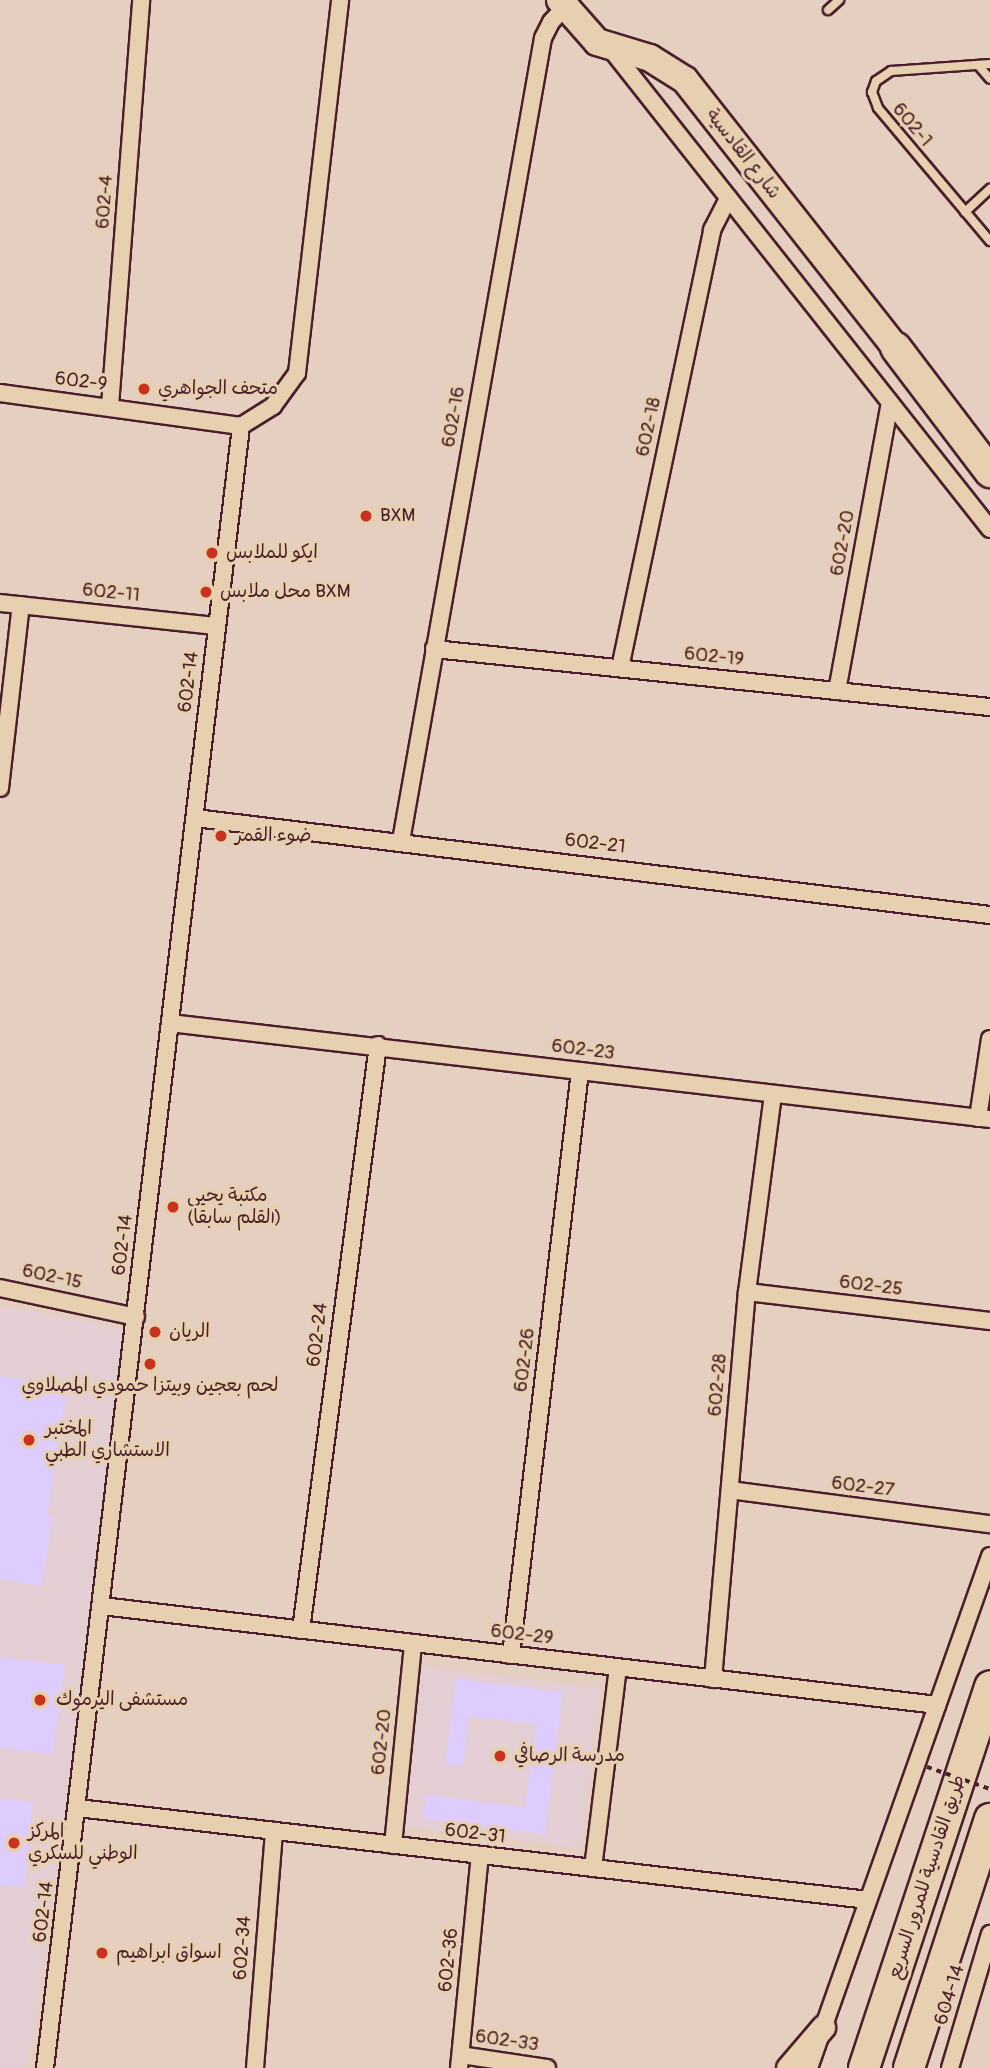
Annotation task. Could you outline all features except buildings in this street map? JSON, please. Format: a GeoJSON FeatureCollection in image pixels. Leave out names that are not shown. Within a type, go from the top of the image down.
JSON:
{"type":"FeatureCollection","features":[{"type":"Feature","properties":{"kind":"highway"},"geometry":{"type":"LineString","coordinates":[[895,348],[990,472]]}},
{"type":"Feature","properties":{"kind":"highway","name":"طريق القادسية للمرور السريع"},"geometry":{"type":"LineString","coordinates":[[864,2068],[990,1686]]}},
{"type":"Feature","properties":{"kind":"highway"},"geometry":{"type":"LineString","coordinates":[[909,2068],[990,1819]]}},
{"type":"Feature","properties":{"kind":"main road","name":"شارع القادسية"},"geometry":{"type":"LineString","coordinates":[[563,3],[586,33],[610,48],[650,58],[685,80],[895,348]]}},
{"type":"Feature","properties":{"kind":"street","name":"602-4"},"geometry":{"type":"LineString","coordinates":[[110,406],[141,0]]}},
{"type":"Feature","properties":{"kind":"street"},"geometry":{"type":"LineString","coordinates":[[241,426],[273,406],[297,373],[340,0]]}},
{"type":"Feature","properties":{"kind":"street","name":"602-16"},"geometry":{"type":"LineString","coordinates":[[401,841],[543,38],[563,3]]}},
{"type":"Feature","properties":{"kind":"street"},"geometry":{"type":"LineString","coordinates":[[610,48],[990,529]]}},
{"type":"Feature","properties":{"kind":"street","name":"602-18"},"geometry":{"type":"LineString","coordinates":[[620,668],[712,230],[728,198]]}},
{"type":"Feature","properties":{"kind":"street","name":"602-9"},"geometry":{"type":"LineString","coordinates":[[0,393],[241,426]]}},
{"type":"Feature","properties":{"kind":"street","name":"602-20"},"geometry":{"type":"LineString","coordinates":[[837,691],[890,404]]}},
{"type":"Feature","properties":{"kind":"street","name":"602-14"},"geometry":{"type":"LineString","coordinates":[[46,2068],[241,426]]}},
{"type":"Feature","properties":{"kind":"street","name":"602-11"},"geometry":{"type":"LineString","coordinates":[[0,603],[217,626]]}},
{"type":"Feature","properties":{"kind":"street"},"geometry":{"type":"LineString","coordinates":[[0,788],[21,605]]}},
{"type":"Feature","properties":{"kind":"street","name":"602-19"},"geometry":{"type":"LineString","coordinates":[[435,649],[990,707]]}},
{"type":"Feature","properties":{"kind":"street","name":"602-21"},"geometry":{"type":"LineString","coordinates":[[195,818],[401,841],[990,915]]}},
{"type":"Feature","properties":{"kind":"street","name":"602-23"},"geometry":{"type":"LineString","coordinates":[[170,1023],[377,1045],[984,1119]]}},
{"type":"Feature","properties":{"kind":"street"},"geometry":{"type":"LineString","coordinates":[[984,1119],[990,1038]]}},
{"type":"Feature","properties":{"kind":"street","name":"602-24"},"geometry":{"type":"LineString","coordinates":[[301,1630],[377,1045]]}},
{"type":"Feature","properties":{"kind":"street","name":"602-26"},"geometry":{"type":"LineString","coordinates":[[511,1655],[580,1071]]}},
{"type":"Feature","properties":{"kind":"street","name":"602-28"},"geometry":{"type":"LineString","coordinates":[[713,1679],[747,1292],[773,1095]]}},
{"type":"Feature","properties":{"kind":"street","name":"602-15"},"geometry":{"type":"LineString","coordinates":[[0,1288],[136,1317]]}},
{"type":"Feature","properties":{"kind":"street","name":"602-25"},"geometry":{"type":"LineString","coordinates":[[747,1292],[990,1321]]}},
{"type":"Feature","properties":{"kind":"street","name":"602-27"},"geometry":{"type":"LineString","coordinates":[[730,1490],[990,1524]]}},
{"type":"Feature","properties":{"kind":"street"},"geometry":{"type":"LineString","coordinates":[[809,2068],[990,1556]]}},
{"type":"Feature","properties":{"kind":"street","name":"602-29"},"geometry":{"type":"LineString","coordinates":[[102,1606],[937,1706]]}},
{"type":"Feature","properties":{"kind":"street","name":"602-20"},"geometry":{"type":"LineString","coordinates":[[393,1845],[414,1643]]}},
{"type":"Feature","properties":{"kind":"street"},"geometry":{"type":"LineString","coordinates":[[593,1868],[618,1668]]}},
{"type":"Feature","properties":{"kind":"street","name":"602-31"},"geometry":{"type":"LineString","coordinates":[[78,1808],[868,1900]]}},
{"type":"Feature","properties":{"kind":"street","name":"602-34"},"geometry":{"type":"LineString","coordinates":[[255,2068],[274,1831]]}},
{"type":"Feature","properties":{"kind":"street","name":"602-36"},"geometry":{"type":"LineString","coordinates":[[460,2062],[480,1855]]}},
{"type":"Feature","properties":{"kind":"street","name":"604-14"},"geometry":{"type":"LineString","coordinates":[[950,2068],[990,1934]]}},
{"type":"Feature","properties":{"kind":"street"},"geometry":{"type":"LineString","coordinates":[[788,2068],[823,2027]]}},
{"type":"Feature","properties":{"kind":"street","name":"602-33"},"geometry":{"type":"LineString","coordinates":[[460,2062],[547,2068]]}},
{"type":"Feature","properties":{"kind":"lane"},"geometry":{"type":"LineString","coordinates":[[828,10],[839,0]]}},
{"type":"Feature","properties":{"kind":"lane","name":"602-1"},"geometry":{"type":"LineString","coordinates":[[990,64],[891,71],[876,81],[872,92],[878,108],[990,241]]}},
{"type":"Feature","properties":{"kind":"lane"},"geometry":{"type":"LineString","coordinates":[[978,65],[990,79]]}},
{"type":"Feature","properties":{"kind":"lane"},"geometry":{"type":"LineString","coordinates":[[965,212],[990,189]]}},
{"type":"Feature","properties":{"kind":"path"},"geometry":{"type":"LineString","coordinates":[[927,1767],[990,1789]]}},
{"type":"Feature","properties":{"kind":"shaded area","name":"مستشفى اليرموك"},"geometry":{"type":"Polygon","coordinates":[[[0,1305],[134,1331],[28,2068],[0,2068],[0,1305]]]}},
{"type":"Feature","properties":{"kind":"shaded area","name":"مدرسة الرصافي"},"geometry":{"type":"Polygon","coordinates":[[[419,1666],[600,1688],[580,1848],[399,1826],[419,1666]]]}},
{"type":"Feature","properties":{"kind":"place","name":"متحف الجواهري"},"geometry":{"type":"Point","coordinates":[144,389]}},
{"type":"Feature","properties":{"kind":"place","name":"BXM"},"geometry":{"type":"Point","coordinates":[366,516]}},
{"type":"Feature","properties":{"kind":"place","name":"ايكو للملابس"},"geometry":{"type":"Point","coordinates":[212,553]}},
{"type":"Feature","properties":{"kind":"place","name":"محل ملابس BXM"},"geometry":{"type":"Point","coordinates":[206,592]}},
{"type":"Feature","properties":{"kind":"place","name":"ضوء القمر"},"geometry":{"type":"Point","coordinates":[221,836]}},
{"type":"Feature","properties":{"kind":"place","name":"مكتبة يحيى (القلم سابقا)"},"geometry":{"type":"Point","coordinates":[173,1207]}},
{"type":"Feature","properties":{"kind":"place","name":"الريان"},"geometry":{"type":"Point","coordinates":[155,1332]}},
{"type":"Feature","properties":{"kind":"place","name":"لحم بعجين وبيتزا حمودي المصلاوي"},"geometry":{"type":"Point","coordinates":[150,1364]}},
{"type":"Feature","properties":{"kind":"place","name":"المختبر الاستشاري الطبي"},"geometry":{"type":"Point","coordinates":[29,1440]}},
{"type":"Feature","properties":{"kind":"place","name":"مستشفى اليرموك"},"geometry":{"type":"Point","coordinates":[40,1700]}},
{"type":"Feature","properties":{"kind":"place","name":"مدرسة الرصافي"},"geometry":{"type":"Point","coordinates":[500,1756]}},
{"type":"Feature","properties":{"kind":"place","name":"المركز الوطني للسكري"},"geometry":{"type":"Point","coordinates":[14,1843]}},
{"type":"Feature","properties":{"kind":"place","name":"اسواق ابراهيم"},"geometry":{"type":"Point","coordinates":[102,1953]}}]}
